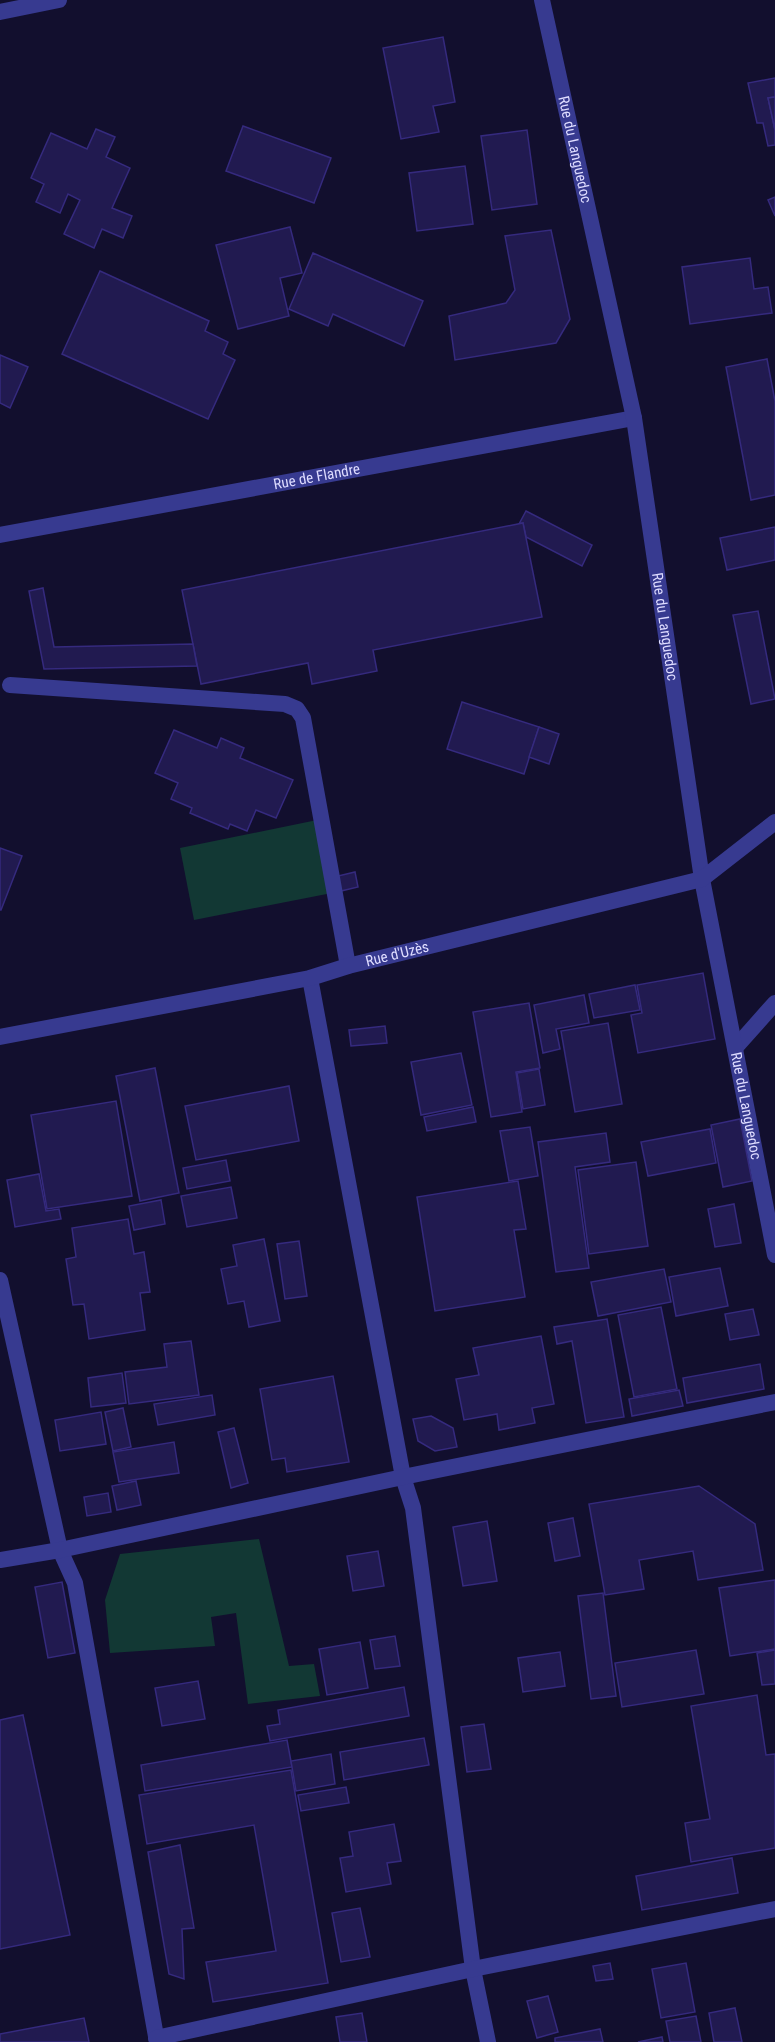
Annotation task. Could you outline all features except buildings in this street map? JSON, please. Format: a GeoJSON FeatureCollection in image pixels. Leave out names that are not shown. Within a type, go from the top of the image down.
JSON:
{"type":"FeatureCollection","features":[{"type":"Feature","properties":{"kind":"street"},"geometry":{"type":"LineString","coordinates":[[0,12],[59,0]]}},
{"type":"Feature","properties":{"kind":"street","name":"Rue du Languedoc"},"geometry":{"type":"LineString","coordinates":[[542,0],[634,418],[702,879],[775,1256]]}},
{"type":"Feature","properties":{"kind":"street","name":"Rue de Flandre"},"geometry":{"type":"LineString","coordinates":[[0,535],[634,418]]}},
{"type":"Feature","properties":{"kind":"street"},"geometry":{"type":"LineString","coordinates":[[10,685],[285,704],[297,709],[303,718],[348,966]]}},
{"type":"Feature","properties":{"kind":"street","name":"Rue d'Uzès"},"geometry":{"type":"LineString","coordinates":[[0,1037],[310,978],[348,966],[702,879],[775,822]]}},
{"type":"Feature","properties":{"kind":"street"},"geometry":{"type":"LineString","coordinates":[[310,978],[404,1477],[413,1508],[472,1969],[488,2042]]}},
{"type":"Feature","properties":{"kind":"street"},"geometry":{"type":"LineString","coordinates":[[735,1048],[775,1003]]}},
{"type":"Feature","properties":{"kind":"street"},"geometry":{"type":"LineString","coordinates":[[0,1280],[60,1550],[75,1583],[157,2040],[472,1969],[775,1909]]}},
{"type":"Feature","properties":{"kind":"street"},"geometry":{"type":"LineString","coordinates":[[0,1560],[60,1550],[775,1402]]}},
{"type":"Feature","properties":{"kind":"green space"},"geometry":{"type":"Polygon","coordinates":[[[322,819],[337,892],[194,920],[180,848],[322,819]]]}},
{"type":"Feature","properties":{"kind":"green space"},"geometry":{"type":"Polygon","coordinates":[[[259,1539],[289,1666],[314,1664],[320,1696],[248,1704],[236,1613],[211,1617],[215,1646],[110,1653],[105,1600],[120,1554],[259,1539]]]}}]}
